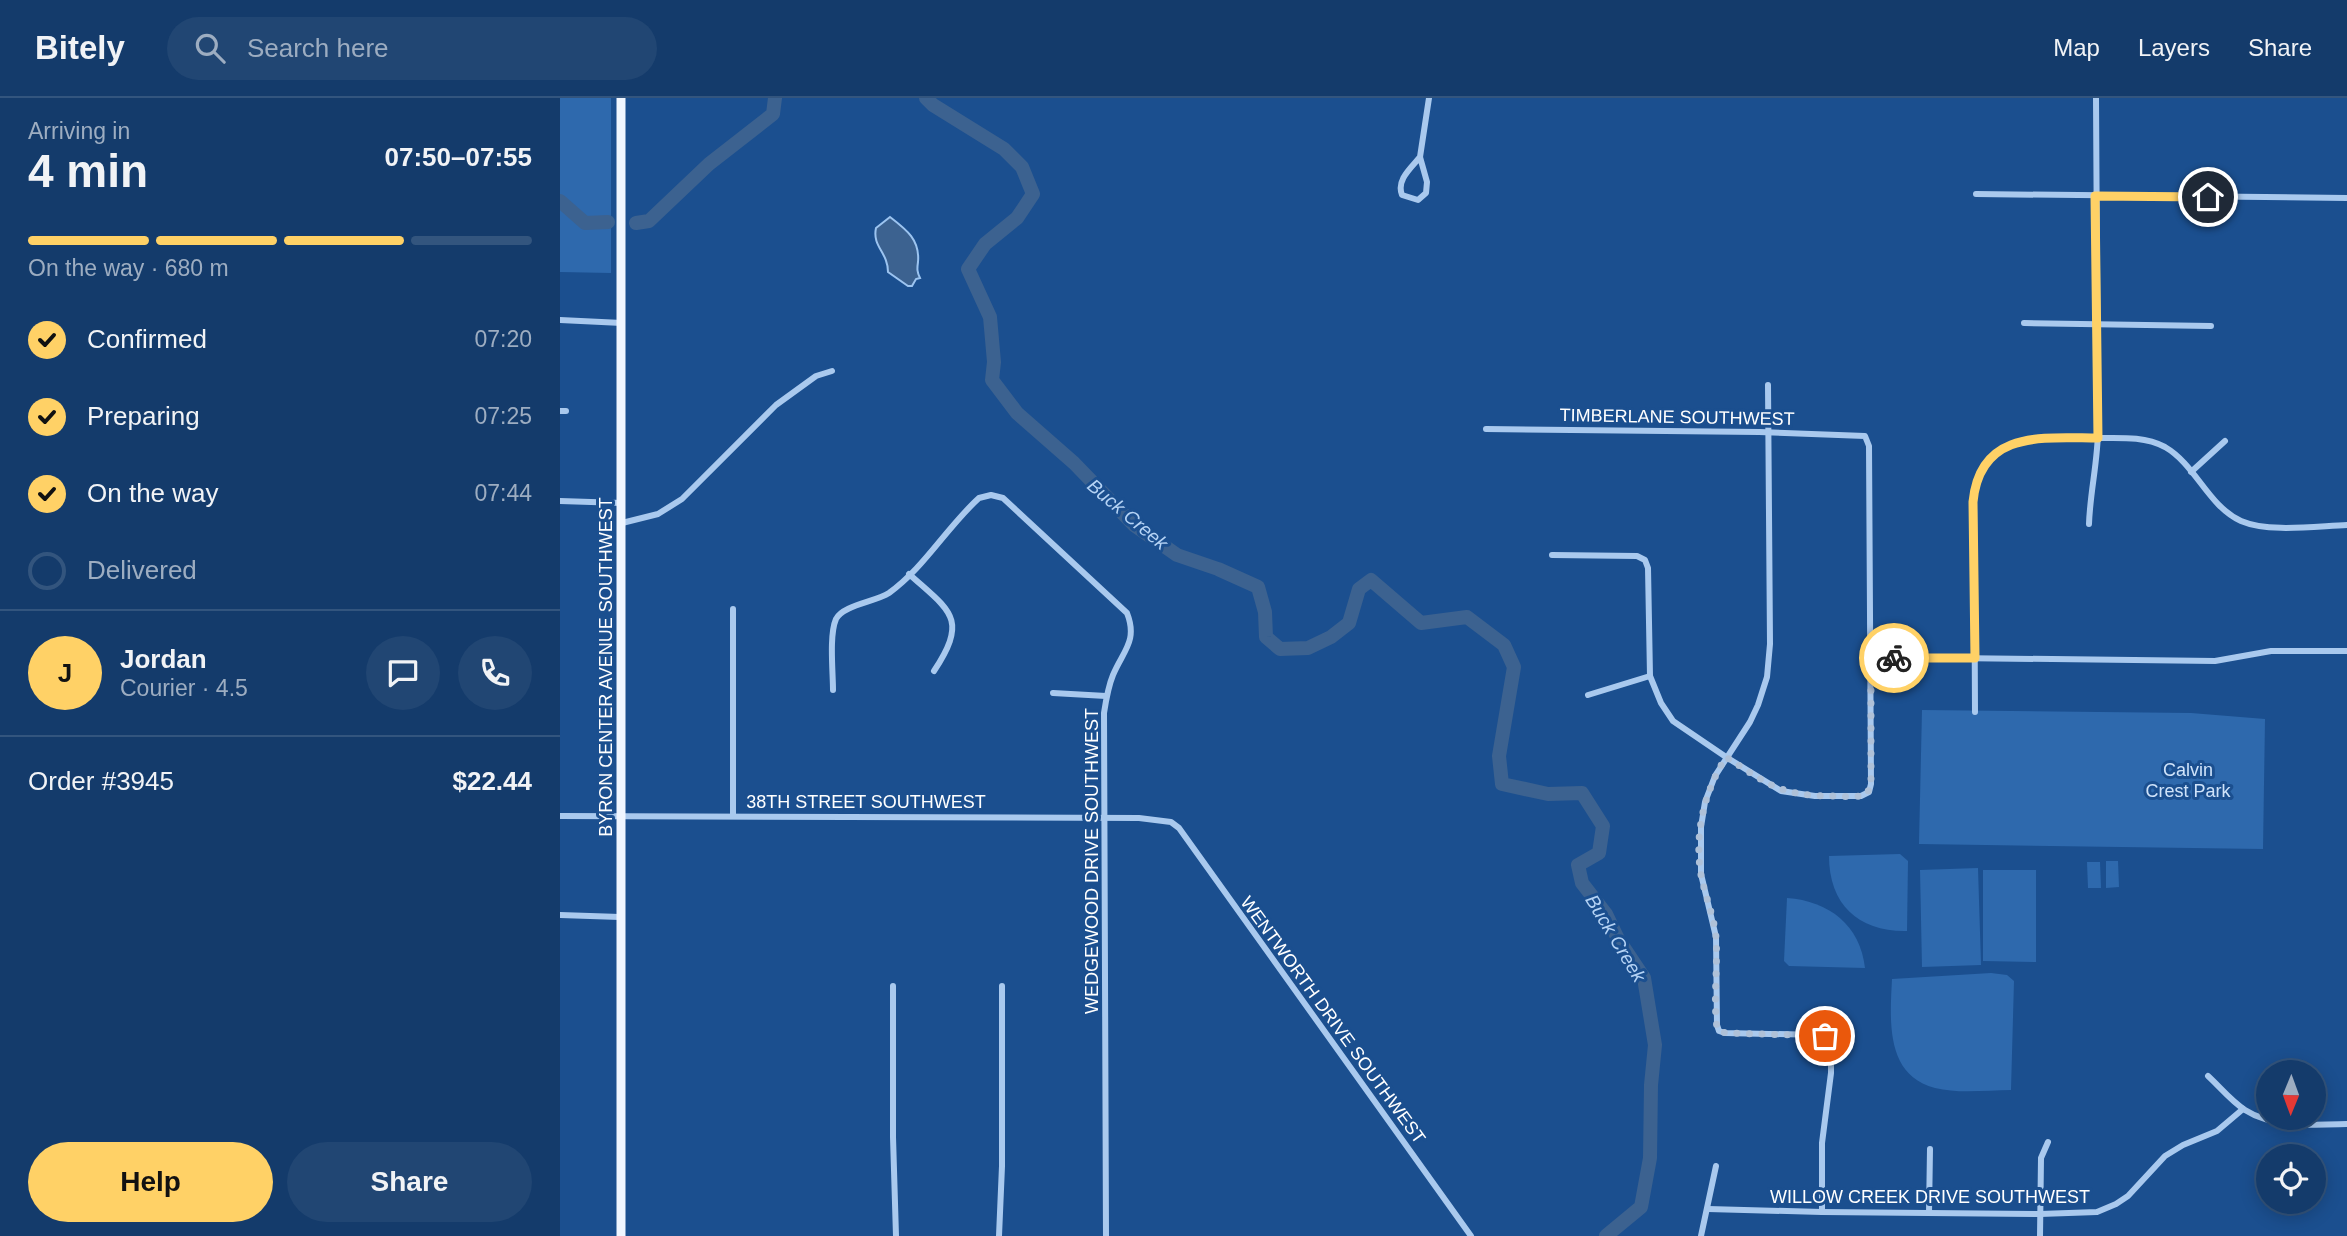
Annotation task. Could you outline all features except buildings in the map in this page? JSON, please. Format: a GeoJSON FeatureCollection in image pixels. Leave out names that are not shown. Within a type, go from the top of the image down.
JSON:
{"type":"FeatureCollection","features":[{"type":"Feature","properties":{"kind":"main road","name":"BYRON CENTER AVENUE SOUTHWEST"},"geometry":{"type":"LineString","coordinates":[[621,98],[621,1236]]}},
{"type":"Feature","properties":{"kind":"street"},"geometry":{"type":"LineString","coordinates":[[1420,157],[1406,173],[1400,186],[1402,195],[1414,200],[1424,196],[1427,188],[1420,157],[1429,98]]}},
{"type":"Feature","properties":{"kind":"street"},"geometry":{"type":"LineString","coordinates":[[2089,524],[2090,494],[2097,460],[2098,438],[2096,98]]}},
{"type":"Feature","properties":{"kind":"street"},"geometry":{"type":"LineString","coordinates":[[1976,194],[2347,198]]}},
{"type":"Feature","properties":{"kind":"street"},"geometry":{"type":"LineString","coordinates":[[560,320],[622,323]]}},
{"type":"Feature","properties":{"kind":"street"},"geometry":{"type":"LineString","coordinates":[[2024,323],[2211,326]]}},
{"type":"Feature","properties":{"kind":"street"},"geometry":{"type":"LineString","coordinates":[[622,523],[658,514],[682,499],[776,405],[816,376],[832,371]]}},
{"type":"Feature","properties":{"kind":"street"},"geometry":{"type":"LineString","coordinates":[[1768,385],[1768,668],[1765,686],[1754,714],[1726,757],[1708,794],[1699,835],[1701,874],[1716,937],[1719,1031],[1822,1035],[1831,1041],[1831,1073],[1822,1143],[1822,1212]]}},
{"type":"Feature","properties":{"kind":"street","name":"TIMBERLANE SOUTHWEST"},"geometry":{"type":"LineString","coordinates":[[1486,429],[1858,434],[1867,438],[1871,657]]}},
{"type":"Feature","properties":{"kind":"street"},"geometry":{"type":"LineString","coordinates":[[1975,712],[1973,502],[1976,484],[1990,460],[2006,446],[2025,439],[2132,438],[2152,442],[2174,454],[2224,510],[2243,522],[2267,526],[2347,526]]}},
{"type":"Feature","properties":{"kind":"street"},"geometry":{"type":"LineString","coordinates":[[2191,472],[2225,441]]}},
{"type":"Feature","properties":{"kind":"street","name":"WEDGEWOOD DRIVE SOUTHWEST"},"geometry":{"type":"LineString","coordinates":[[833,690],[836,620],[852,607],[871,603],[888,593],[979,498],[991,495],[1003,498],[1127,613],[1133,627],[1132,638],[1113,675],[1104,713],[1106,1236]]}},
{"type":"Feature","properties":{"kind":"street"},"geometry":{"type":"LineString","coordinates":[[560,501],[622,503]]}},
{"type":"Feature","properties":{"kind":"street"},"geometry":{"type":"LineString","coordinates":[[1552,555],[1637,556],[1645,559],[1648,568],[1650,676],[1668,716],[1684,730],[1771,786],[1806,796],[1861,796],[1869,792],[1871,657],[2215,661],[2271,651],[2347,651]]}},
{"type":"Feature","properties":{"kind":"street"},"geometry":{"type":"LineString","coordinates":[[909,574],[949,610],[952,622],[951,640],[934,671]]}},
{"type":"Feature","properties":{"kind":"street"},"geometry":{"type":"LineString","coordinates":[[733,609],[733,816]]}},
{"type":"Feature","properties":{"kind":"street"},"geometry":{"type":"LineString","coordinates":[[1588,695],[1650,676]]}},
{"type":"Feature","properties":{"kind":"street"},"geometry":{"type":"LineString","coordinates":[[1052,693],[1106,696]]}},
{"type":"Feature","properties":{"kind":"street","name":"38TH STREET SOUTHWEST"},"geometry":{"type":"LineString","coordinates":[[560,817],[1104,817],[1171,822]]}},
{"type":"Feature","properties":{"kind":"street","name":"WENTWORTH DRIVE SOUTHWEST"},"geometry":{"type":"LineString","coordinates":[[1171,822],[1179,828],[1471,1236]]}},
{"type":"Feature","properties":{"kind":"street"},"geometry":{"type":"LineString","coordinates":[[560,915],[620,917]]}},
{"type":"Feature","properties":{"kind":"street"},"geometry":{"type":"LineString","coordinates":[[893,986],[895,1236]]}},
{"type":"Feature","properties":{"kind":"street"},"geometry":{"type":"LineString","coordinates":[[999,1236],[1002,1166],[1002,986]]}},
{"type":"Feature","properties":{"kind":"street"},"geometry":{"type":"LineString","coordinates":[[2208,1076],[2243,1109],[2269,1120],[2291,1124],[2347,1124]]}},
{"type":"Feature","properties":{"kind":"street","name":"WILLOW CREEK DRIVE SOUTHWEST"},"geometry":{"type":"LineString","coordinates":[[1708,1209],[2090,1213],[2116,1204],[2133,1191],[2165,1156],[2217,1130],[2243,1109]]}},
{"type":"Feature","properties":{"kind":"street"},"geometry":{"type":"LineString","coordinates":[[2040,1236],[2041,1158],[2048,1142]]}},
{"type":"Feature","properties":{"kind":"street"},"geometry":{"type":"LineString","coordinates":[[1929,1213],[1930,1149]]}},
{"type":"Feature","properties":{"kind":"street"},"geometry":{"type":"LineString","coordinates":[[1701,1236],[1716,1166]]}},
{"type":"Feature","properties":{"kind":"green space"},"geometry":{"type":"Polygon","coordinates":[[[560,98],[611,98],[611,273],[560,272],[560,98]]]}},
{"type":"Feature","properties":{"kind":"green space","name":"Calvin Crest Park"},"geometry":{"type":"Polygon","coordinates":[[[1922,710],[2191,713],[2265,719],[2263,849],[1919,844],[1922,710]]]}},
{"type":"Feature","properties":{"kind":"green space"},"geometry":{"type":"Polygon","coordinates":[[[1900,854],[1908,861],[1907,931],[1875,927],[1861,921],[1841,902],[1834,889],[1829,856],[1900,854]]]}},
{"type":"Feature","properties":{"kind":"green space"},"geometry":{"type":"Polygon","coordinates":[[[2106,861],[2118,861],[2119,887],[2106,888],[2106,861]]]}},
{"type":"Feature","properties":{"kind":"green space"},"geometry":{"type":"Polygon","coordinates":[[[2087,862],[2100,862],[2101,888],[2088,888],[2087,862]]]}},
{"type":"Feature","properties":{"kind":"green space"},"geometry":{"type":"Polygon","coordinates":[[[1978,868],[1981,965],[1922,967],[1920,870],[1978,868]]]}},
{"type":"Feature","properties":{"kind":"green space"},"geometry":{"type":"Polygon","coordinates":[[[1983,870],[2036,870],[2036,962],[1983,961],[1983,870]]]}},
{"type":"Feature","properties":{"kind":"green space"},"geometry":{"type":"Polygon","coordinates":[[[1787,898],[1816,904],[1840,918],[1857,939],[1865,968],[1789,966],[1784,961],[1787,898]]]}},
{"type":"Feature","properties":{"kind":"green space"},"geometry":{"type":"Polygon","coordinates":[[[1991,973],[2007,975],[2014,981],[2011,1090],[1954,1091],[1935,1088],[1919,1081],[1907,1071],[1894,1044],[1892,979],[1991,973]]]}},
{"type":"Feature","properties":{"kind":"shaded area"},"geometry":{"type":"Polygon","coordinates":[[[890,217],[907,231],[917,248],[920,278],[916,279],[912,286],[888,272],[886,259],[876,240],[876,228],[890,217]]]}},
{"type":"Feature","properties":{"kind":"waterway","name":"Buck Creek"},"geometry":{"type":"LineString","coordinates":[[636,223],[649,221],[709,164],[773,114],[775,98]]}},
{"type":"Feature","properties":{"kind":"waterway","name":"Buck Creek"},"geometry":{"type":"LineString","coordinates":[[926,98],[1004,149],[1022,167],[1033,194],[1017,218],[985,244],[968,269],[990,317],[994,362],[992,380],[1017,413],[1074,463],[1134,525],[1177,555],[1258,587],[1265,612],[1266,637],[1280,649],[1308,648],[1331,637],[1349,623],[1359,589],[1371,580],[1421,623],[1467,617],[1504,645],[1514,667],[1499,756],[1502,784],[1548,794],[1582,793],[1603,826],[1599,853],[1578,865],[1582,883],[1606,914],[1618,939],[1644,978],[1655,1045],[1651,1085],[1650,1158],[1641,1207],[1606,1236]]}},
{"type":"Feature","properties":{"kind":"waterway","name":"Buck Creek"},"geometry":{"type":"LineString","coordinates":[[560,201],[585,223],[608,222]]}},
{"type":"Feature","properties":{"kind":"way so far"},"geometry":{"type":"LineString","coordinates":[[1825,1036],[1721,1033],[1717,1028],[1715,930],[1700,865],[1699,835],[1703,810],[1712,782],[1726,757],[1781,791],[1806,796],[1867,794],[1871,784],[1871,657],[1894,658]]}},
{"type":"Feature","properties":{"kind":"route"},"geometry":{"type":"LineString","coordinates":[[1894,658],[1975,658],[1973,502],[1979,477],[1993,456],[2006,446],[2025,439],[2098,438],[2095,196],[2208,197]]}}]}
